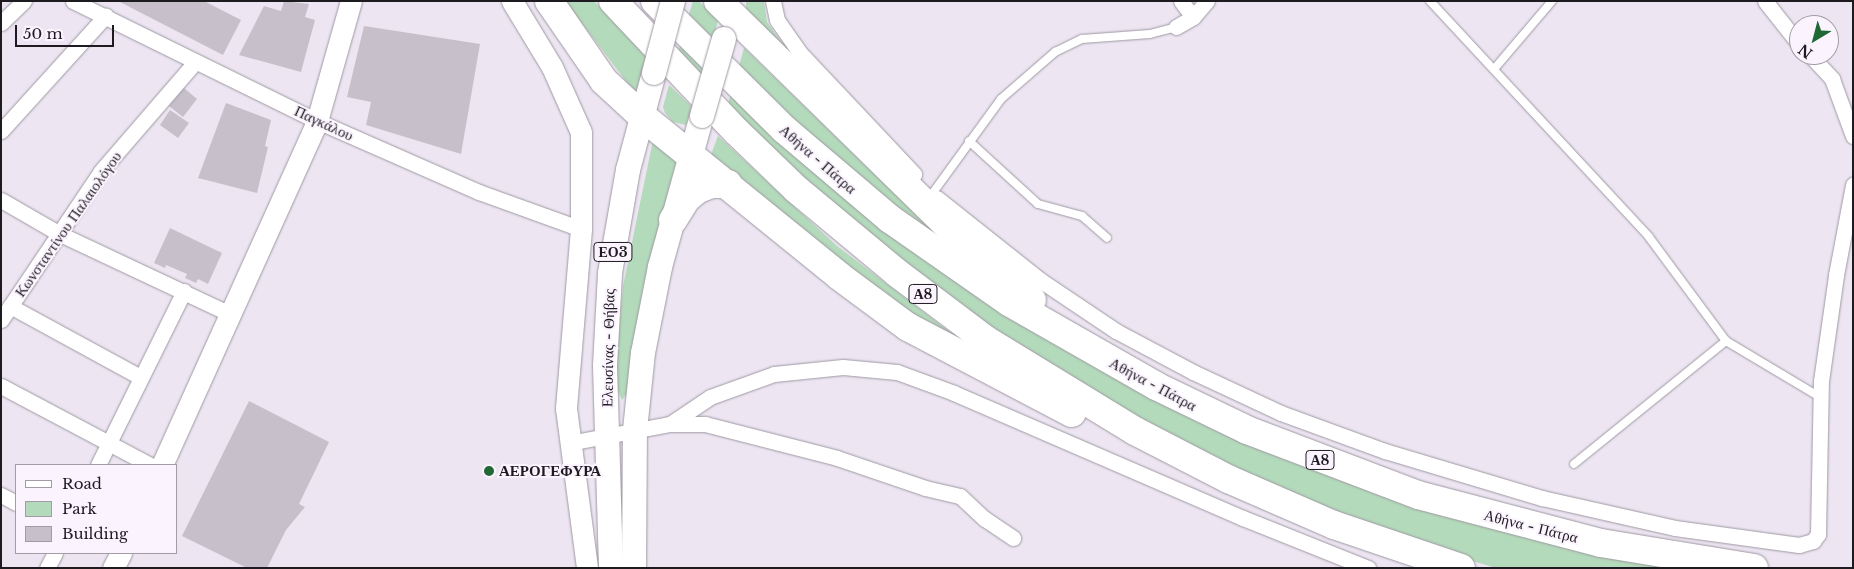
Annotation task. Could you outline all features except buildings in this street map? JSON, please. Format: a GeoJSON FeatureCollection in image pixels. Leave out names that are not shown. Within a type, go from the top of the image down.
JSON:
{"type":"FeatureCollection","features":[{"type":"Feature","properties":{"kind":"highway"},"geometry":{"type":"LineString","coordinates":[[549,1],[604,81],[643,118],[728,184],[839,276],[908,327],[966,359],[1173,462],[1291,509]]}},
{"type":"Feature","properties":{"kind":"highway","name":"Α8"},"geometry":{"type":"LineString","coordinates":[[613,1],[737,132],[796,189],[956,319],[1021,363],[1134,431],[1291,509],[1461,568]]}},
{"type":"Feature","properties":{"kind":"highway","name":"Αθήνα - Πάτρα"},"geometry":{"type":"LineString","coordinates":[[655,1],[785,130],[890,219],[981,284],[1112,362],[1247,430],[1418,495],[1601,543],[1754,568]]}},
{"type":"Feature","properties":{"kind":"highway"},"geometry":{"type":"LineString","coordinates":[[728,5],[969,246],[1112,362]]}},
{"type":"Feature","properties":{"kind":"highway"},"geometry":{"type":"LineString","coordinates":[[673,220],[686,199],[698,189],[712,184],[728,184]]}},
{"type":"Feature","properties":{"kind":"main road","name":"Ελευσίνας - Θήβας"},"geometry":{"type":"LineString","coordinates":[[611,568],[604,366],[610,273],[628,170],[673,1]]}},
{"type":"Feature","properties":{"kind":"main road","name":"Ελευσίνας - Θήβας"},"geometry":{"type":"LineString","coordinates":[[634,568],[635,430],[651,306],[724,39],[728,5]]}},
{"type":"Feature","properties":{"kind":"street"},"geometry":{"type":"LineString","coordinates":[[1,23],[24,1]]}},
{"type":"Feature","properties":{"kind":"street","name":"Παγκάλου"},"geometry":{"type":"LineString","coordinates":[[73,1],[106,15],[195,62],[317,121],[479,192],[581,229]]}},
{"type":"Feature","properties":{"kind":"street"},"geometry":{"type":"LineString","coordinates":[[162,464],[317,121],[351,1]]}},
{"type":"Feature","properties":{"kind":"street"},"geometry":{"type":"LineString","coordinates":[[512,1],[552,67],[581,132],[581,229],[566,408],[569,443],[587,568]]}},
{"type":"Feature","properties":{"kind":"street"},"geometry":{"type":"LineString","coordinates":[[773,1],[777,20],[799,52],[932,194],[999,249],[1077,306],[1124,335],[1236,393],[1329,432],[1434,467],[1610,515],[1759,541],[1799,545],[1813,541],[1818,534],[1820,512],[1820,397],[1836,275],[1853,185]]}},
{"type":"Feature","properties":{"kind":"street"},"geometry":{"type":"LineString","coordinates":[[1181,1],[1193,17]]}},
{"type":"Feature","properties":{"kind":"street"},"geometry":{"type":"LineString","coordinates":[[1176,27],[1193,17],[1207,1]]}},
{"type":"Feature","properties":{"kind":"street"},"geometry":{"type":"LineString","coordinates":[[1766,1],[1789,31]]}},
{"type":"Feature","properties":{"kind":"street"},"geometry":{"type":"LineString","coordinates":[[1,131],[106,15]]}},
{"type":"Feature","properties":{"kind":"street","name":"Κωνσταντίνου Παλαιολόγου"},"geometry":{"type":"LineString","coordinates":[[1,320],[101,172],[195,62]]}},
{"type":"Feature","properties":{"kind":"street"},"geometry":{"type":"LineString","coordinates":[[1819,65],[1832,79],[1853,136]]}},
{"type":"Feature","properties":{"kind":"street"},"geometry":{"type":"LineString","coordinates":[[1,200],[60,234],[184,290],[230,314]]}},
{"type":"Feature","properties":{"kind":"street"},"geometry":{"type":"LineString","coordinates":[[98,464],[184,290]]}},
{"type":"Feature","properties":{"kind":"street"},"geometry":{"type":"LineString","coordinates":[[10,306],[140,377]]}},
{"type":"Feature","properties":{"kind":"street"},"geometry":{"type":"LineString","coordinates":[[670,424],[710,397],[774,374],[843,366],[897,372],[954,393],[1243,518],[1368,568]]}},
{"type":"Feature","properties":{"kind":"street"},"geometry":{"type":"LineString","coordinates":[[1,386],[148,464]]}},
{"type":"Feature","properties":{"kind":"street"},"geometry":{"type":"LineString","coordinates":[[569,443],[670,424],[704,424],[837,458],[925,488],[960,496],[985,519],[1013,538]]}},
{"type":"Feature","properties":{"kind":"street"},"geometry":{"type":"LineString","coordinates":[[1,495],[15,502]]}},
{"type":"Feature","properties":{"kind":"street"},"geometry":{"type":"LineString","coordinates":[[47,568],[55,554]]}},
{"type":"Feature","properties":{"kind":"street"},"geometry":{"type":"LineString","coordinates":[[113,568],[120,554]]}},
{"type":"Feature","properties":{"kind":"lane"},"geometry":{"type":"LineString","coordinates":[[1430,1],[1494,68],[1648,237],[1726,341],[1820,397]]}},
{"type":"Feature","properties":{"kind":"lane"},"geometry":{"type":"LineString","coordinates":[[1494,68],[1552,1]]}},
{"type":"Feature","properties":{"kind":"lane"},"geometry":{"type":"LineString","coordinates":[[932,194],[969,140],[1001,99],[1055,52],[1082,39],[1150,34],[1176,27]]}},
{"type":"Feature","properties":{"kind":"lane"},"geometry":{"type":"LineString","coordinates":[[969,140],[1038,204],[1082,216],[1107,238]]}},
{"type":"Feature","properties":{"kind":"lane"},"geometry":{"type":"LineString","coordinates":[[1574,464],[1726,341]]}},
{"type":"Feature","properties":{"kind":"green space"},"geometry":{"type":"Polygon","coordinates":[[[565,1],[594,1],[649,60],[641,101],[565,1]]]}},
{"type":"Feature","properties":{"kind":"green space"},"geometry":{"type":"Polygon","coordinates":[[[693,1],[699,1],[718,20],[711,49],[686,24],[693,1]]]}},
{"type":"Feature","properties":{"kind":"green space"},"geometry":{"type":"Polygon","coordinates":[[[746,1],[764,1],[767,22],[786,49],[746,11],[746,1]]]}},
{"type":"Feature","properties":{"kind":"green space"},"geometry":{"type":"Polygon","coordinates":[[[681,42],[706,67],[702,83],[677,56],[681,42]]]}},
{"type":"Feature","properties":{"kind":"green space"},"geometry":{"type":"Polygon","coordinates":[[[744,48],[949,246],[950,252],[737,73],[744,48]]]}},
{"type":"Feature","properties":{"kind":"green space"},"geometry":{"type":"Polygon","coordinates":[[[669,85],[691,106],[686,125],[673,122],[665,113],[663,107],[669,85]]]}},
{"type":"Feature","properties":{"kind":"green space"},"geometry":{"type":"Polygon","coordinates":[[[731,92],[1152,395],[1684,568],[1496,568],[1406,541],[1231,470],[1027,356],[903,266],[727,109],[731,92]]]}},
{"type":"Feature","properties":{"kind":"green space"},"geometry":{"type":"Polygon","coordinates":[[[718,136],[837,246],[976,352],[911,322],[709,160],[718,136]]]}},
{"type":"Feature","properties":{"kind":"green space"},"geometry":{"type":"Polygon","coordinates":[[[653,140],[679,158],[643,289],[630,390],[622,400],[618,391],[616,363],[623,286],[653,140]]]}},
{"type":"Feature","properties":{"kind":"place","name":"ΑΕΡΟΓΕΦΥΡΑ"},"geometry":{"type":"Point","coordinates":[489,471]}}]}
